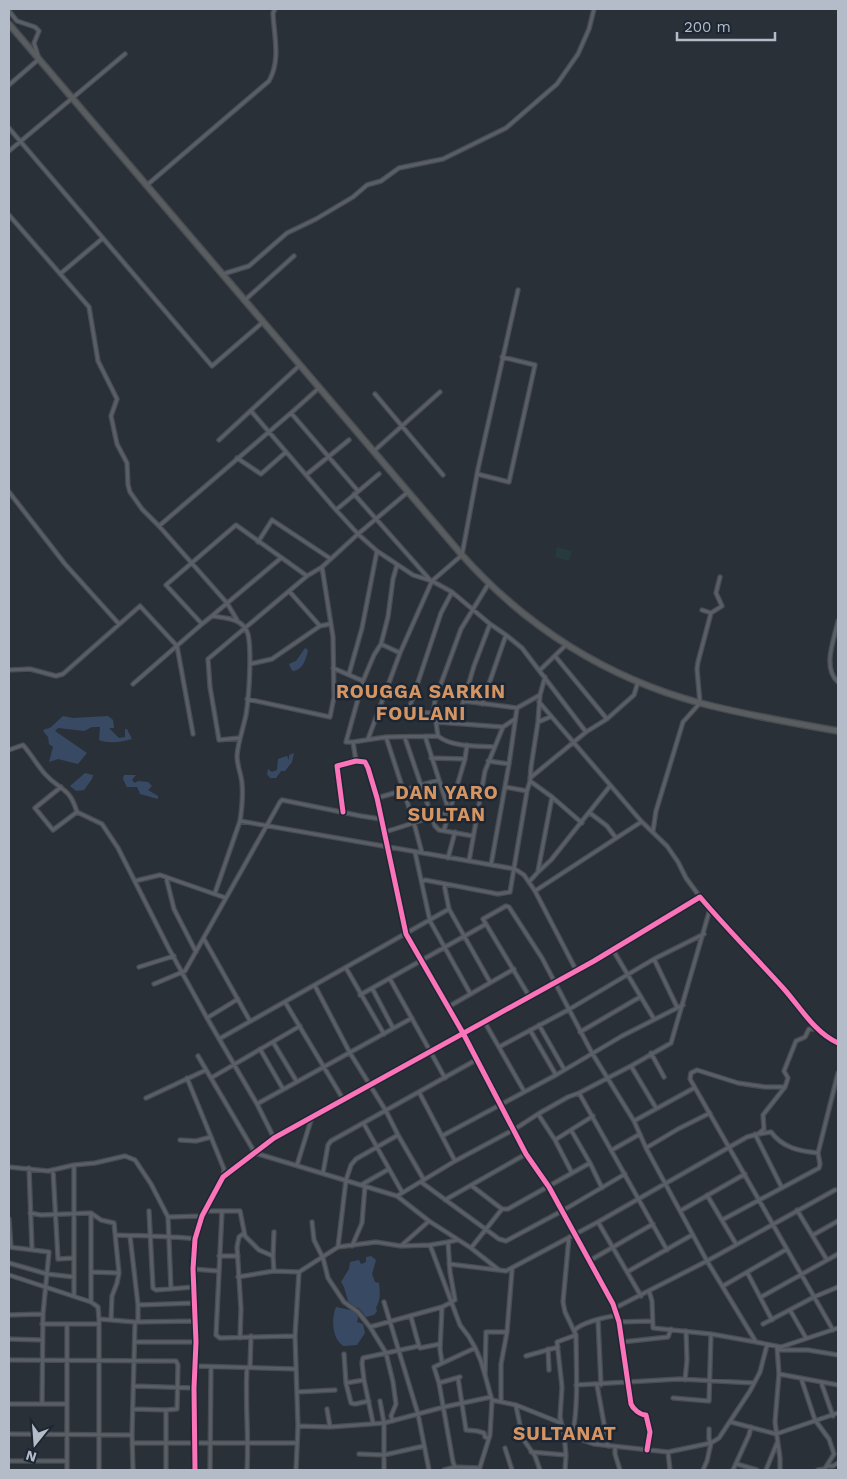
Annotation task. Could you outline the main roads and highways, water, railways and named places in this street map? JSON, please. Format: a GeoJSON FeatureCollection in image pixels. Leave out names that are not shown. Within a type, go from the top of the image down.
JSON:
{"type":"FeatureCollection","features":[{"type":"Feature","properties":{"kind":"highway"},"geometry":{"type":"LineString","coordinates":[[9,24],[462,555],[489,583],[530,620],[566,645],[638,682],[700,703],[838,732]]}},
{"type":"Feature","properties":{"kind":"water"},"geometry":{"type":"Polygon","coordinates":[[[305,648],[308,650],[304,664],[299,669],[293,671],[289,664],[296,661],[305,648]]]}},
{"type":"Feature","properties":{"kind":"water"},"geometry":{"type":"Polygon","coordinates":[[[63,716],[73,718],[108,716],[113,720],[114,728],[109,728],[119,738],[125,737],[125,729],[127,729],[132,739],[116,742],[99,740],[100,727],[92,727],[84,731],[58,728],[55,731],[87,753],[78,764],[58,759],[49,762],[53,747],[49,744],[48,737],[43,731],[50,728],[63,716]]]}},
{"type":"Feature","properties":{"kind":"water"},"geometry":{"type":"Polygon","coordinates":[[[294,753],[292,762],[285,771],[281,771],[276,778],[270,778],[267,774],[268,769],[272,772],[277,770],[278,759],[287,756],[289,760],[289,755],[294,753]]]}},
{"type":"Feature","properties":{"kind":"water"},"geometry":{"type":"Polygon","coordinates":[[[85,773],[93,775],[92,779],[84,790],[76,791],[70,786],[85,773]]]}},
{"type":"Feature","properties":{"kind":"water"},"geometry":{"type":"Polygon","coordinates":[[[124,775],[136,775],[132,780],[135,783],[138,781],[148,782],[152,786],[148,790],[158,796],[158,799],[140,794],[137,787],[127,787],[123,779],[124,775]]]}},
{"type":"Feature","properties":{"kind":"water"},"geometry":{"type":"Polygon","coordinates":[[[371,1256],[376,1260],[372,1274],[375,1282],[379,1283],[380,1296],[376,1308],[377,1311],[374,1315],[366,1317],[360,1309],[348,1301],[341,1282],[349,1269],[350,1262],[359,1260],[361,1264],[366,1262],[366,1257],[371,1256]]]}},
{"type":"Feature","properties":{"kind":"water"},"geometry":{"type":"Polygon","coordinates":[[[336,1307],[355,1311],[358,1317],[357,1322],[363,1324],[365,1333],[357,1345],[343,1346],[339,1343],[333,1323],[336,1307]]]}},
{"type":"Feature","properties":{"kind":"district","name":"ROUGGA SARKIN FOULANI"},"geometry":{"type":"Point","coordinates":[421,702]}},
{"type":"Feature","properties":{"kind":"district","name":"DAN YARO SULTAN"},"geometry":{"type":"Point","coordinates":[447,803]}},
{"type":"Feature","properties":{"kind":"district","name":"SULTANAT"},"geometry":{"type":"Point","coordinates":[565,1433]}}]}
